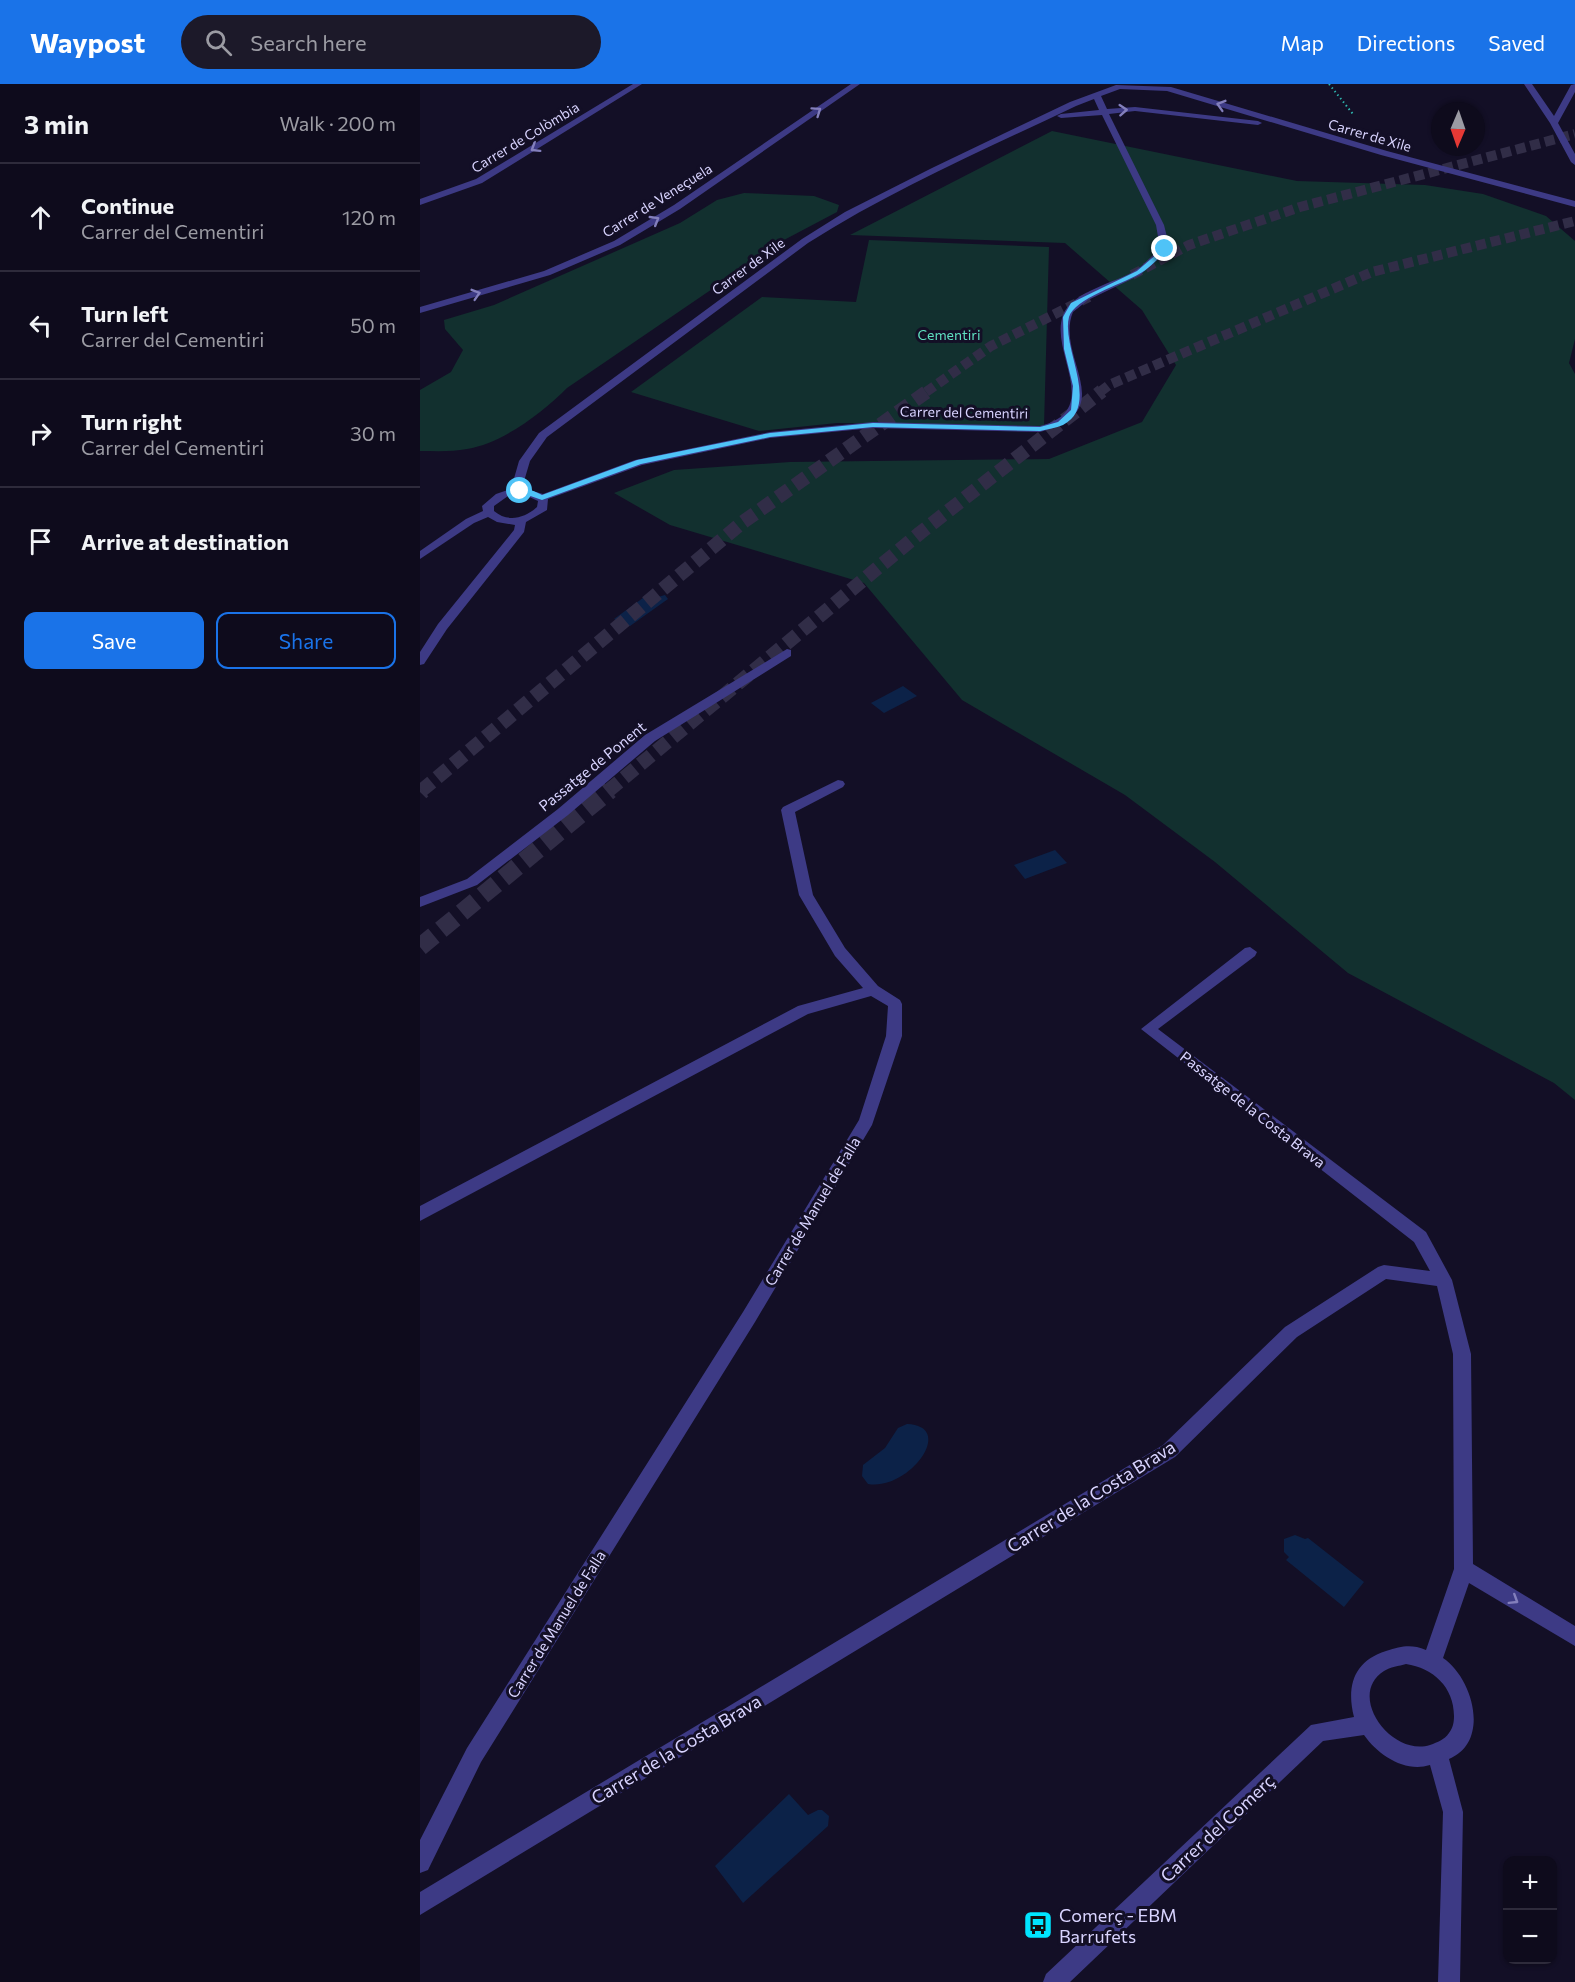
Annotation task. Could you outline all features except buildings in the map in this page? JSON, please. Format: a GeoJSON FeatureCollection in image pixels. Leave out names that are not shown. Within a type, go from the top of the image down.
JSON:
{"type":"FeatureCollection","features":[{"type":"Feature","properties":{"kind":"street","name":"Carrer de Colòmbia"},"geometry":{"type":"LineString","coordinates":[[420,202],[479,181],[638,84]]}},
{"type":"Feature","properties":{"kind":"street","name":"Carrer de Veneçuela"},"geometry":{"type":"LineString","coordinates":[[420,310],[547,273],[617,243],[677,207],[855,84]]}},
{"type":"Feature","properties":{"kind":"street"},"geometry":{"type":"LineString","coordinates":[[1528,84],[1554,123],[1575,162]]}},
{"type":"Feature","properties":{"kind":"street"},"geometry":{"type":"LineString","coordinates":[[1554,123],[1575,85]]}},
{"type":"Feature","properties":{"kind":"street","name":"Carrer de Xile"},"geometry":{"type":"LineString","coordinates":[[516,491],[517,475],[526,455],[543,435],[805,241],[848,214],[935,170],[1096,95],[1119,87],[1168,89],[1297,128],[1575,204]]}},
{"type":"Feature","properties":{"kind":"street","name":"Carrer del Cementiri"},"geometry":{"type":"LineString","coordinates":[[542,498],[639,462],[770,435],[873,425],[1040,429],[1061,424],[1074,410],[1077,386],[1067,349],[1066,317],[1073,304],[1139,272],[1165,249],[1160,225],[1096,95]]}},
{"type":"Feature","properties":{"kind":"street","name":"Carrer de Xile"},"geometry":{"type":"LineString","coordinates":[[1045,119],[1135,109],[1297,128]]}},
{"type":"Feature","properties":{"kind":"street"},"geometry":{"type":"LineString","coordinates":[[516,491],[531,492],[542,498],[544,504],[541,511],[521,520],[501,520],[489,512],[488,506],[494,499],[516,491]]}},
{"type":"Feature","properties":{"kind":"street"},"geometry":{"type":"LineString","coordinates":[[420,556],[470,521],[489,512]]}},
{"type":"Feature","properties":{"kind":"street"},"geometry":{"type":"LineString","coordinates":[[420,661],[442,627],[520,530],[521,520]]}},
{"type":"Feature","properties":{"kind":"street","name":"Passatge de Ponent"},"geometry":{"type":"LineString","coordinates":[[420,902],[472,882],[563,812],[650,738],[787,653]]}},
{"type":"Feature","properties":{"kind":"street"},"geometry":{"type":"LineString","coordinates":[[420,1214],[803,1010],[873,990],[840,952],[806,895],[788,810],[838,784]]}},
{"type":"Feature","properties":{"kind":"street","name":"Passatge de la Costa Brava"},"geometry":{"type":"LineString","coordinates":[[1250,952],[1148,1029],[1420,1237],[1444,1280]]}},
{"type":"Feature","properties":{"kind":"street","name":"Carrer de Manuel de Falla"},"geometry":{"type":"LineString","coordinates":[[420,1862],[474,1755],[749,1317],[866,1121],[894,1036],[895,1004],[873,990]]}},
{"type":"Feature","properties":{"kind":"street","name":"Carrer de la Costa Brava"},"geometry":{"type":"LineString","coordinates":[[420,1905],[1169,1451],[1291,1332],[1384,1272],[1444,1280]]}},
{"type":"Feature","properties":{"kind":"street"},"geometry":{"type":"LineString","coordinates":[[1432,1662],[1464,1569],[1462,1354],[1444,1280]]}},
{"type":"Feature","properties":{"kind":"street"},"geometry":{"type":"LineString","coordinates":[[1464,1569],[1575,1637]]}},
{"type":"Feature","properties":{"kind":"street"},"geometry":{"type":"LineString","coordinates":[[1406,1654],[1432,1662],[1453,1680],[1463,1704],[1462,1729],[1448,1749],[1437,1754],[1417,1757],[1397,1753],[1379,1741],[1366,1725],[1361,1712],[1360,1686],[1364,1675],[1382,1659],[1406,1654]]}},
{"type":"Feature","properties":{"kind":"street","name":"Carrer del Comerç"},"geometry":{"type":"LineString","coordinates":[[1054,1982],[1318,1732],[1366,1725]]}},
{"type":"Feature","properties":{"kind":"street"},"geometry":{"type":"LineString","coordinates":[[1437,1754],[1453,1812],[1449,1982]]}},
{"type":"Feature","properties":{"kind":"green space"},"geometry":{"type":"Polygon","coordinates":[[[1052,131],[1297,181],[1425,185],[1483,194],[1546,216],[1575,241],[1575,339],[1569,363],[1575,374],[1575,1100],[1554,1083],[1348,973],[1215,862],[1125,795],[962,700],[864,583],[670,525],[614,493],[674,470],[790,462],[1049,459],[1142,422],[1176,365],[1142,310],[1065,243],[850,235],[1052,131]]]}},
{"type":"Feature","properties":{"kind":"green space"},"geometry":{"type":"Polygon","coordinates":[[[744,193],[814,196],[839,205],[837,212],[784,240],[567,388],[534,417],[508,434],[481,446],[467,449],[420,451],[420,390],[451,372],[463,350],[445,329],[444,320],[494,305],[680,223],[717,200],[744,193]]]}},
{"type":"Feature","properties":{"kind":"green space","name":"Cementiri"},"geometry":{"type":"Polygon","coordinates":[[[869,240],[1049,247],[1044,426],[837,423],[759,431],[631,392],[762,297],[856,302],[869,240]]]}},
{"type":"Feature","properties":{"kind":"water"},"geometry":{"type":"Polygon","coordinates":[[[647,595],[654,598],[665,595],[668,599],[630,626],[614,619],[647,595]]]}},
{"type":"Feature","properties":{"kind":"water"},"geometry":{"type":"Polygon","coordinates":[[[903,686],[917,696],[884,713],[871,703],[903,686]]]}},
{"type":"Feature","properties":{"kind":"water"},"geometry":{"type":"Polygon","coordinates":[[[1055,850],[1067,863],[1025,879],[1014,865],[1055,850]]]}},
{"type":"Feature","properties":{"kind":"water"},"geometry":{"type":"Polygon","coordinates":[[[907,1424],[921,1427],[928,1435],[927,1446],[922,1457],[912,1469],[898,1478],[883,1484],[868,1484],[862,1476],[863,1465],[885,1448],[898,1428],[907,1424]]]}},
{"type":"Feature","properties":{"kind":"water"},"geometry":{"type":"Polygon","coordinates":[[[1295,1535],[1308,1538],[1364,1582],[1344,1607],[1286,1560],[1289,1557],[1284,1552],[1284,1539],[1295,1535]]]}},
{"type":"Feature","properties":{"kind":"water"},"geometry":{"type":"Polygon","coordinates":[[[789,1794],[808,1815],[822,1810],[829,1816],[828,1826],[743,1903],[715,1866],[789,1794]]]}},
{"type":"Feature","properties":{"kind":"tunnel"},"geometry":{"type":"LineString","coordinates":[[1132,275],[1189,245],[1300,207],[1575,134]]}},
{"type":"Feature","properties":{"kind":"tunnel"},"geometry":{"type":"LineString","coordinates":[[1100,392],[1109,385],[1372,272],[1575,221]]}},
{"type":"Feature","properties":{"kind":"tunnel"},"geometry":{"type":"LineString","coordinates":[[926,392],[991,346],[1089,297]]}},
{"type":"Feature","properties":{"kind":"tunnel"},"geometry":{"type":"LineString","coordinates":[[421,791],[743,522],[928,391]]}},
{"type":"Feature","properties":{"kind":"tunnel"},"geometry":{"type":"LineString","coordinates":[[608,791],[920,533],[1102,391]]}},
{"type":"Feature","properties":{"kind":"tunnel"},"geometry":{"type":"LineString","coordinates":[[420,947],[610,790]]}},
{"type":"Feature","properties":{"kind":"place","name":"Comerç - EBM Barrufets"},"geometry":{"type":"Point","coordinates":[1038,1925]}},
{"type":"Feature","properties":{"kind":"route"},"geometry":{"type":"LineString","coordinates":[[520,491],[531,492],[542,498],[639,462],[770,435],[873,425],[1040,429],[1061,424],[1074,410],[1077,386],[1067,349],[1066,317],[1073,304],[1139,272],[1165,249]]}}]}
